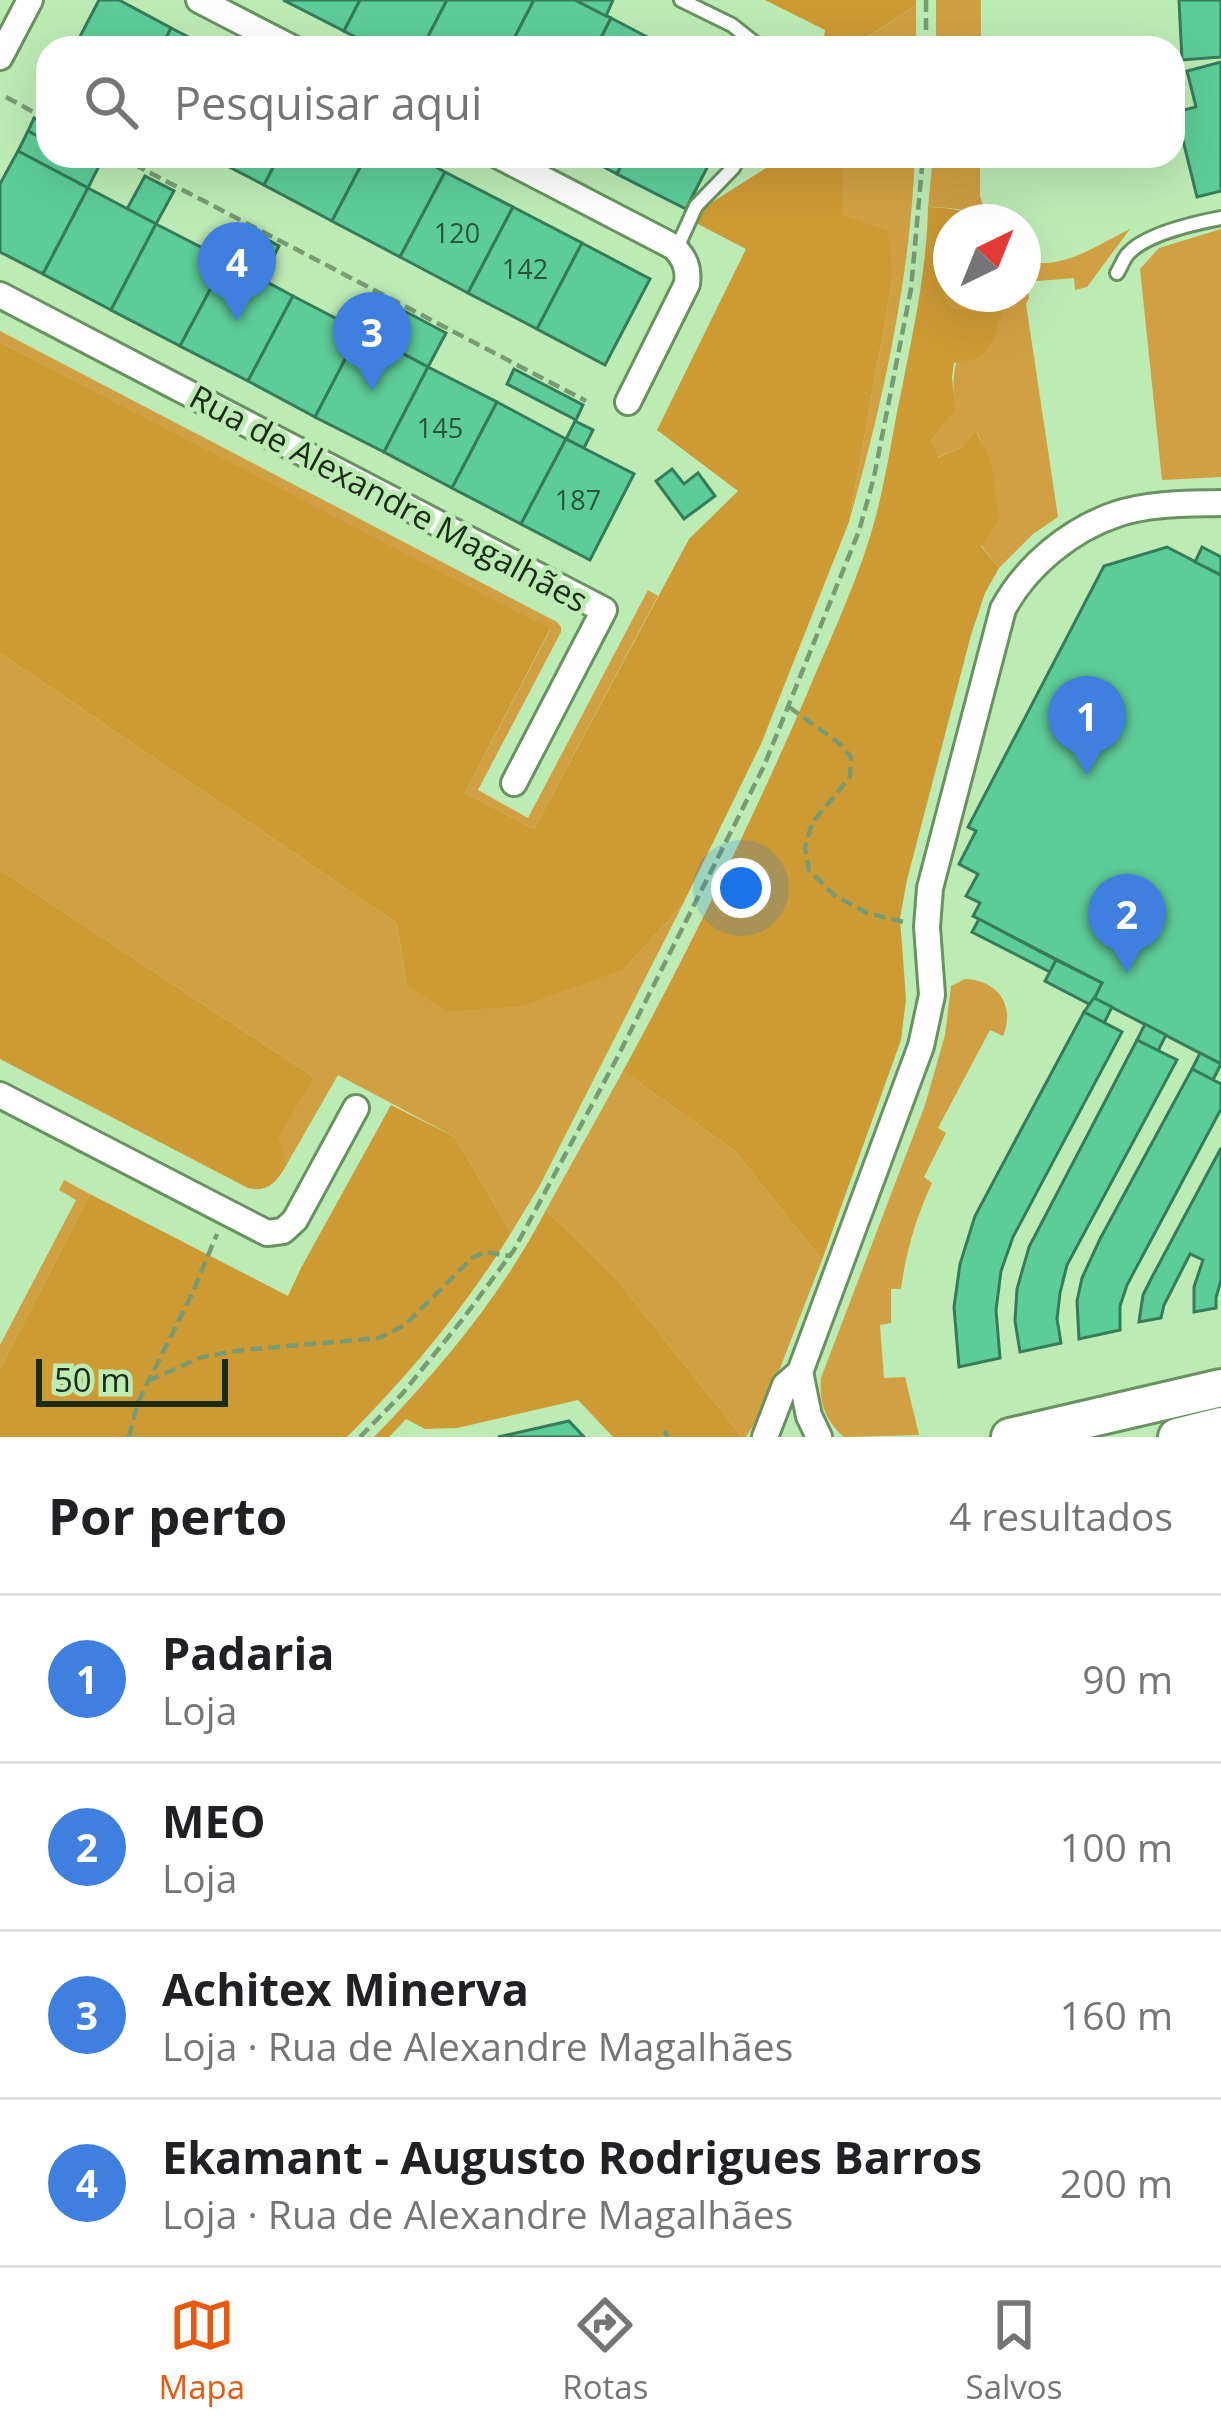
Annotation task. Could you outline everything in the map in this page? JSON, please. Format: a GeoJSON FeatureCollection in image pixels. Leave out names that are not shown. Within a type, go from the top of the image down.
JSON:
{"type":"FeatureCollection","features":[{"type":"Feature","properties":{"kind":"main road"},"geometry":{"type":"LineString","coordinates":[[1010,1437],[1221,1388]]}},
{"type":"Feature","properties":{"kind":"main road"},"geometry":{"type":"LineString","coordinates":[[1177,1437],[1221,1426]]}},
{"type":"Feature","properties":{"kind":"street"},"geometry":{"type":"LineString","coordinates":[[0,57],[30,0]]}},
{"type":"Feature","properties":{"kind":"street"},"geometry":{"type":"LineString","coordinates":[[200,0],[269,36]]}},
{"type":"Feature","properties":{"kind":"street"},"geometry":{"type":"LineString","coordinates":[[522,168],[684,257],[687,284],[628,401]]}},
{"type":"Feature","properties":{"kind":"street","name":"Rua de Alexandre Magalhães"},"geometry":{"type":"LineString","coordinates":[[0,295],[604,610],[514,783]]}},
{"type":"Feature","properties":{"kind":"street"},"geometry":{"type":"LineString","coordinates":[[764,1437],[785,1385],[800,1372],[921,1046],[932,994],[927,927],[930,888],[1003,609],[1028,573],[1087,527],[1118,513],[1159,505],[1221,503]]}},
{"type":"Feature","properties":{"kind":"street"},"geometry":{"type":"LineString","coordinates":[[0,1095],[267,1233],[283,1231],[295,1220],[356,1108]]}},
{"type":"Feature","properties":{"kind":"street"},"geometry":{"type":"LineString","coordinates":[[800,1372],[809,1416],[819,1437]]}},
{"type":"Feature","properties":{"kind":"lane"},"geometry":{"type":"LineString","coordinates":[[681,0],[745,36]]}},
{"type":"Feature","properties":{"kind":"lane"},"geometry":{"type":"LineString","coordinates":[[676,250],[696,206],[733,168]]}},
{"type":"Feature","properties":{"kind":"lane"},"geometry":{"type":"LineString","coordinates":[[1118,273],[1127,255],[1142,242],[1221,218]]}},
{"type":"Feature","properties":{"kind":"path"},"geometry":{"type":"LineString","coordinates":[[926,0],[926,36]]}},
{"type":"Feature","properties":{"kind":"path"},"geometry":{"type":"LineString","coordinates":[[5,97],[36,114]]}},
{"type":"Feature","properties":{"kind":"path"},"geometry":{"type":"LineString","coordinates":[[141,168],[586,401]]}},
{"type":"Feature","properties":{"kind":"path"},"geometry":{"type":"LineString","coordinates":[[360,1437],[402,1394],[510,1256],[617,1058],[764,766],[859,532],[874,477],[911,289],[922,168]]}},
{"type":"Feature","properties":{"kind":"path"},"geometry":{"type":"LineString","coordinates":[[789,707],[851,757],[850,777],[812,823],[805,848],[809,870],[834,895],[867,913],[901,921]]}},
{"type":"Feature","properties":{"kind":"path"},"geometry":{"type":"LineString","coordinates":[[129,1437],[138,1402],[192,1294],[226,1212]]}},
{"type":"Feature","properties":{"kind":"path"},"geometry":{"type":"LineString","coordinates":[[148,1381],[202,1357],[379,1338],[405,1325],[472,1258],[485,1252],[510,1256]]}},
{"type":"Feature","properties":{"kind":"shaded area"},"geometry":{"type":"Polygon","coordinates":[[[765,0],[916,0],[916,5],[869,36],[824,36],[825,30],[765,0]]]}},
{"type":"Feature","properties":{"kind":"shaded area"},"geometry":{"type":"Polygon","coordinates":[[[936,0],[981,0],[981,36],[936,36],[936,0]]]}},
{"type":"Feature","properties":{"kind":"shaded area"},"geometry":{"type":"Polygon","coordinates":[[[916,5],[916,36],[869,36],[916,5]]]}},
{"type":"Feature","properties":{"kind":"shaded area"},"geometry":{"type":"Polygon","coordinates":[[[766,168],[842,168],[842,215],[888,231],[893,277],[849,522],[761,744],[683,904],[624,969],[522,1006],[447,1011],[407,986],[397,923],[0,653],[0,342],[550,629],[465,793],[534,829],[689,539],[738,491],[657,430],[746,249],[696,223],[703,208],[766,168]]]}},
{"type":"Feature","properties":{"kind":"shaded area"},"geometry":{"type":"Polygon","coordinates":[[[842,168],[914,168],[893,340],[849,522],[893,277],[842,215],[842,168]]]}},
{"type":"Feature","properties":{"kind":"shaded area"},"geometry":{"type":"Polygon","coordinates":[[[932,168],[980,168],[982,204],[928,207],[932,168]]]}},
{"type":"Feature","properties":{"kind":"shaded area"},"geometry":{"type":"Polygon","coordinates":[[[928,207],[933,207],[933,312],[1002,312],[994,338],[981,357],[954,363],[955,410],[931,440],[938,457],[961,448],[976,432],[990,458],[999,518],[981,546],[999,568],[971,635],[907,880],[900,918],[906,999],[901,1040],[822,1260],[735,1151],[623,1071],[762,795],[862,560],[884,483],[925,252],[928,207]]]}},
{"type":"Feature","properties":{"kind":"shaded area"},"geometry":{"type":"Polygon","coordinates":[[[1130,229],[1087,287],[1075,290],[1074,278],[1041,281],[1041,263],[1091,249],[1130,229]]]}},
{"type":"Feature","properties":{"kind":"shaded area"},"geometry":{"type":"Polygon","coordinates":[[[1221,229],[1221,477],[1162,480],[1140,269],[1159,248],[1221,229]]]}},
{"type":"Feature","properties":{"kind":"shaded area"},"geometry":{"type":"Polygon","coordinates":[[[974,312],[1027,312],[1058,517],[999,568],[981,545],[991,476],[977,433],[961,448],[937,457],[931,440],[954,410],[957,359],[974,312]]]}},
{"type":"Feature","properties":{"kind":"shaded area"},"geometry":{"type":"Polygon","coordinates":[[[0,331],[557,622],[561,632],[478,790],[528,818],[648,590],[658,596],[534,829],[465,793],[550,630],[0,342],[0,331]]]}},
{"type":"Feature","properties":{"kind":"shaded area"},"geometry":{"type":"Polygon","coordinates":[[[0,653],[397,923],[407,986],[624,969],[683,904],[511,1233],[455,1137],[338,1075],[287,1164],[277,1136],[315,1078],[0,870],[0,653]]]}},
{"type":"Feature","properties":{"kind":"shaded area"},"geometry":{"type":"Polygon","coordinates":[[[0,870],[315,1078],[278,1136],[287,1164],[272,1184],[248,1188],[0,1059],[0,870]]]}},
{"type":"Feature","properties":{"kind":"shaded area"},"geometry":{"type":"Polygon","coordinates":[[[965,979],[995,989],[1005,1005],[1006,1025],[1003,1036],[990,1030],[938,1128],[946,1133],[924,1177],[932,1183],[912,1235],[901,1289],[891,1289],[891,1323],[880,1325],[884,1378],[905,1377],[919,1435],[844,1437],[825,1410],[821,1378],[925,1105],[945,1035],[951,986],[965,979]]]}},
{"type":"Feature","properties":{"kind":"shaded area"},"geometry":{"type":"Polygon","coordinates":[[[623,1071],[735,1151],[822,1260],[765,1407],[746,1437],[614,1276],[546,1210],[623,1071]]]}},
{"type":"Feature","properties":{"kind":"shaded area"},"geometry":{"type":"Polygon","coordinates":[[[391,1105],[455,1137],[511,1233],[435,1340],[347,1437],[0,1437],[0,1369],[90,1194],[288,1296],[391,1105]]]}},
{"type":"Feature","properties":{"kind":"shaded area"},"geometry":{"type":"Polygon","coordinates":[[[64,1180],[90,1194],[0,1369],[0,1345],[76,1200],[59,1190],[64,1180]]]}},
{"type":"Feature","properties":{"kind":"shaded area"},"geometry":{"type":"Polygon","coordinates":[[[546,1210],[614,1276],[742,1437],[613,1437],[578,1400],[457,1428],[425,1429],[406,1419],[389,1437],[374,1437],[468,1330],[510,1272],[546,1210]]]}},
{"type":"Feature","properties":{"kind":"building"},"geometry":{"type":"Polygon","coordinates":[[[99,0],[119,0],[171,28],[167,36],[80,36],[99,0]]]}},
{"type":"Feature","properties":{"kind":"building"},"geometry":{"type":"Polygon","coordinates":[[[283,0],[360,0],[344,31],[283,0]]]}},
{"type":"Feature","properties":{"kind":"building"},"geometry":{"type":"Polygon","coordinates":[[[360,0],[447,0],[428,36],[353,36],[344,31],[360,0]]]}},
{"type":"Feature","properties":{"kind":"building"},"geometry":{"type":"Polygon","coordinates":[[[447,0],[534,0],[515,36],[428,36],[447,0]]]}},
{"type":"Feature","properties":{"kind":"building"},"geometry":{"type":"Polygon","coordinates":[[[534,0],[575,0],[611,18],[602,36],[515,36],[534,0]]]}},
{"type":"Feature","properties":{"kind":"building"},"geometry":{"type":"Polygon","coordinates":[[[575,0],[613,0],[606,16],[575,0]]]}},
{"type":"Feature","properties":{"kind":"building"},"geometry":{"type":"Polygon","coordinates":[[[1179,0],[1221,0],[1221,57],[1185,60],[1185,36],[1181,36],[1179,0]]]}},
{"type":"Feature","properties":{"kind":"building"},"geometry":{"type":"Polygon","coordinates":[[[611,18],[645,36],[602,36],[611,18]]]}},
{"type":"Feature","properties":{"kind":"building"},"geometry":{"type":"Polygon","coordinates":[[[1221,62],[1221,191],[1197,197],[1185,148],[1185,110],[1196,107],[1187,71],[1221,62]]]}},
{"type":"Feature","properties":{"kind":"building"},"geometry":{"type":"Polygon","coordinates":[[[28,131],[36,135],[36,161],[18,151],[28,131]]]}},
{"type":"Feature","properties":{"kind":"building"},"geometry":{"type":"Polygon","coordinates":[[[18,151],[36,161],[36,168],[50,168],[88,188],[43,274],[0,252],[0,184],[18,151]]]}},
{"type":"Feature","properties":{"kind":"building"},"geometry":{"type":"Polygon","coordinates":[[[50,168],[98,168],[88,188],[50,168]]]}},
{"type":"Feature","properties":{"kind":"building"},"geometry":{"type":"Polygon","coordinates":[[[231,168],[273,168],[264,185],[231,168]]]}},
{"type":"Feature","properties":{"kind":"building"},"geometry":{"type":"Polygon","coordinates":[[[273,168],[360,168],[332,221],[264,185],[273,168]]]}},
{"type":"Feature","properties":{"kind":"building"},"geometry":{"type":"Polygon","coordinates":[[[360,168],[438,168],[445,172],[400,257],[332,221],[360,168]]]}},
{"type":"Feature","properties":{"kind":"building"},"geometry":{"type":"Polygon","coordinates":[[[620,168],[707,168],[686,209],[617,174],[620,168]]]}},
{"type":"Feature","properties":{"kind":"building"},"geometry":{"type":"Polygon","coordinates":[[[445,172],[513,207],[468,293],[400,257],[445,172]]]}},
{"type":"Feature","properties":{"kind":"building"},"geometry":{"type":"Polygon","coordinates":[[[145,176],[174,191],[156,224],[127,209],[145,176]]]}},
{"type":"Feature","properties":{"kind":"building"},"geometry":{"type":"Polygon","coordinates":[[[88,188],[156,224],[111,310],[43,274],[88,188]]]}},
{"type":"Feature","properties":{"kind":"building"},"geometry":{"type":"Polygon","coordinates":[[[513,207],[582,243],[537,329],[468,293],[513,207]]]}},
{"type":"Feature","properties":{"kind":"building"},"geometry":{"type":"Polygon","coordinates":[[[156,224],[226,260],[180,346],[111,310],[156,224]]]}},
{"type":"Feature","properties":{"kind":"building"},"geometry":{"type":"Polygon","coordinates":[[[243,227],[279,246],[262,280],[226,260],[243,227]]]}},
{"type":"Feature","properties":{"kind":"building"},"geometry":{"type":"Polygon","coordinates":[[[582,243],[650,279],[605,365],[537,329],[582,243]]]}},
{"type":"Feature","properties":{"kind":"building"},"geometry":{"type":"Polygon","coordinates":[[[226,260],[293,296],[248,381],[180,346],[226,260]]]}},
{"type":"Feature","properties":{"kind":"building"},"geometry":{"type":"Polygon","coordinates":[[[293,296],[360,331],[315,417],[248,381],[293,296]]]}},
{"type":"Feature","properties":{"kind":"building"},"geometry":{"type":"Polygon","coordinates":[[[378,297],[446,333],[428,367],[360,331],[378,297]]]}},
{"type":"Feature","properties":{"kind":"building"},"geometry":{"type":"Polygon","coordinates":[[[360,331],[428,367],[384,452],[315,417],[360,331]]]}},
{"type":"Feature","properties":{"kind":"building"},"geometry":{"type":"Polygon","coordinates":[[[428,367],[497,402],[452,488],[384,452],[428,367]]]}},
{"type":"Feature","properties":{"kind":"building"},"geometry":{"type":"Polygon","coordinates":[[[514,369],[583,405],[576,420],[507,384],[514,369]]]}},
{"type":"Feature","properties":{"kind":"building"},"geometry":{"type":"Polygon","coordinates":[[[497,402],[566,439],[521,524],[452,488],[497,402]]]}},
{"type":"Feature","properties":{"kind":"building"},"geometry":{"type":"Polygon","coordinates":[[[575,421],[593,430],[584,448],[566,439],[575,421]]]}},
{"type":"Feature","properties":{"kind":"building"},"geometry":{"type":"Polygon","coordinates":[[[566,439],[634,474],[590,560],[521,524],[566,439]]]}},
{"type":"Feature","properties":{"kind":"building"},"geometry":{"type":"Polygon","coordinates":[[[672,469],[684,484],[698,473],[715,496],[684,519],[656,481],[672,469]]]}},
{"type":"Feature","properties":{"kind":"building"},"geometry":{"type":"Polygon","coordinates":[[[1167,547],[1221,575],[1221,1064],[1094,998],[1102,983],[973,916],[980,903],[966,896],[978,874],[959,864],[976,831],[968,827],[1104,566],[1167,547]]]}},
{"type":"Feature","properties":{"kind":"building"},"geometry":{"type":"Polygon","coordinates":[[[1202,547],[1221,557],[1221,575],[1195,562],[1202,547]]]}},
{"type":"Feature","properties":{"kind":"building"},"geometry":{"type":"Polygon","coordinates":[[[979,919],[1056,960],[1050,972],[972,932],[979,919]]]}},
{"type":"Feature","properties":{"kind":"building"},"geometry":{"type":"Polygon","coordinates":[[[1056,960],[1102,983],[1091,1005],[1045,981],[1056,960]]]}},
{"type":"Feature","properties":{"kind":"building"},"geometry":{"type":"Polygon","coordinates":[[[1094,998],[1112,1007],[1104,1023],[1084,1012],[1094,998]]]}},
{"type":"Feature","properties":{"kind":"building"},"geometry":{"type":"Polygon","coordinates":[[[1084,1012],[1122,1032],[1013,1237],[1001,1271],[996,1310],[1000,1358],[959,1367],[954,1307],[960,1264],[975,1216],[1084,1012]]]}},
{"type":"Feature","properties":{"kind":"building"},"geometry":{"type":"Polygon","coordinates":[[[1145,1024],[1166,1035],[1158,1051],[1137,1040],[1145,1024]]]}},
{"type":"Feature","properties":{"kind":"building"},"geometry":{"type":"Polygon","coordinates":[[[1137,1040],[1177,1060],[1067,1265],[1057,1319],[1061,1343],[1020,1352],[1017,1289],[1029,1247],[1137,1040]]]}},
{"type":"Feature","properties":{"kind":"building"},"geometry":{"type":"Polygon","coordinates":[[[1200,1053],[1221,1064],[1213,1080],[1192,1069],[1200,1053]]]}},
{"type":"Feature","properties":{"kind":"building"},"geometry":{"type":"Polygon","coordinates":[[[1192,1069],[1221,1084],[1221,1109],[1127,1285],[1120,1306],[1120,1330],[1079,1339],[1077,1301],[1082,1278],[1192,1069]]]}},
{"type":"Feature","properties":{"kind":"building"},"geometry":{"type":"Polygon","coordinates":[[[1221,1148],[1221,1280],[1216,1308],[1194,1312],[1194,1287],[1203,1260],[1190,1254],[1161,1318],[1139,1322],[1143,1295],[1221,1148]]]}},
{"type":"Feature","properties":{"kind":"building"},"geometry":{"type":"Polygon","coordinates":[[[569,1421],[584,1437],[498,1437],[569,1421]]]}},
{"type":"Feature","properties":{"kind":"place","name":"Ekamant - Augusto Rodrigues Barros"},"geometry":{"type":"Point","coordinates":[237,321]}},
{"type":"Feature","properties":{"kind":"place","name":"Achitex Minerva"},"geometry":{"type":"Point","coordinates":[372,391]}},
{"type":"Feature","properties":{"kind":"place","name":"Padaria"},"geometry":{"type":"Point","coordinates":[1087,775]}},
{"type":"Feature","properties":{"kind":"place","name":"MEO"},"geometry":{"type":"Point","coordinates":[1127,973]}}]}
